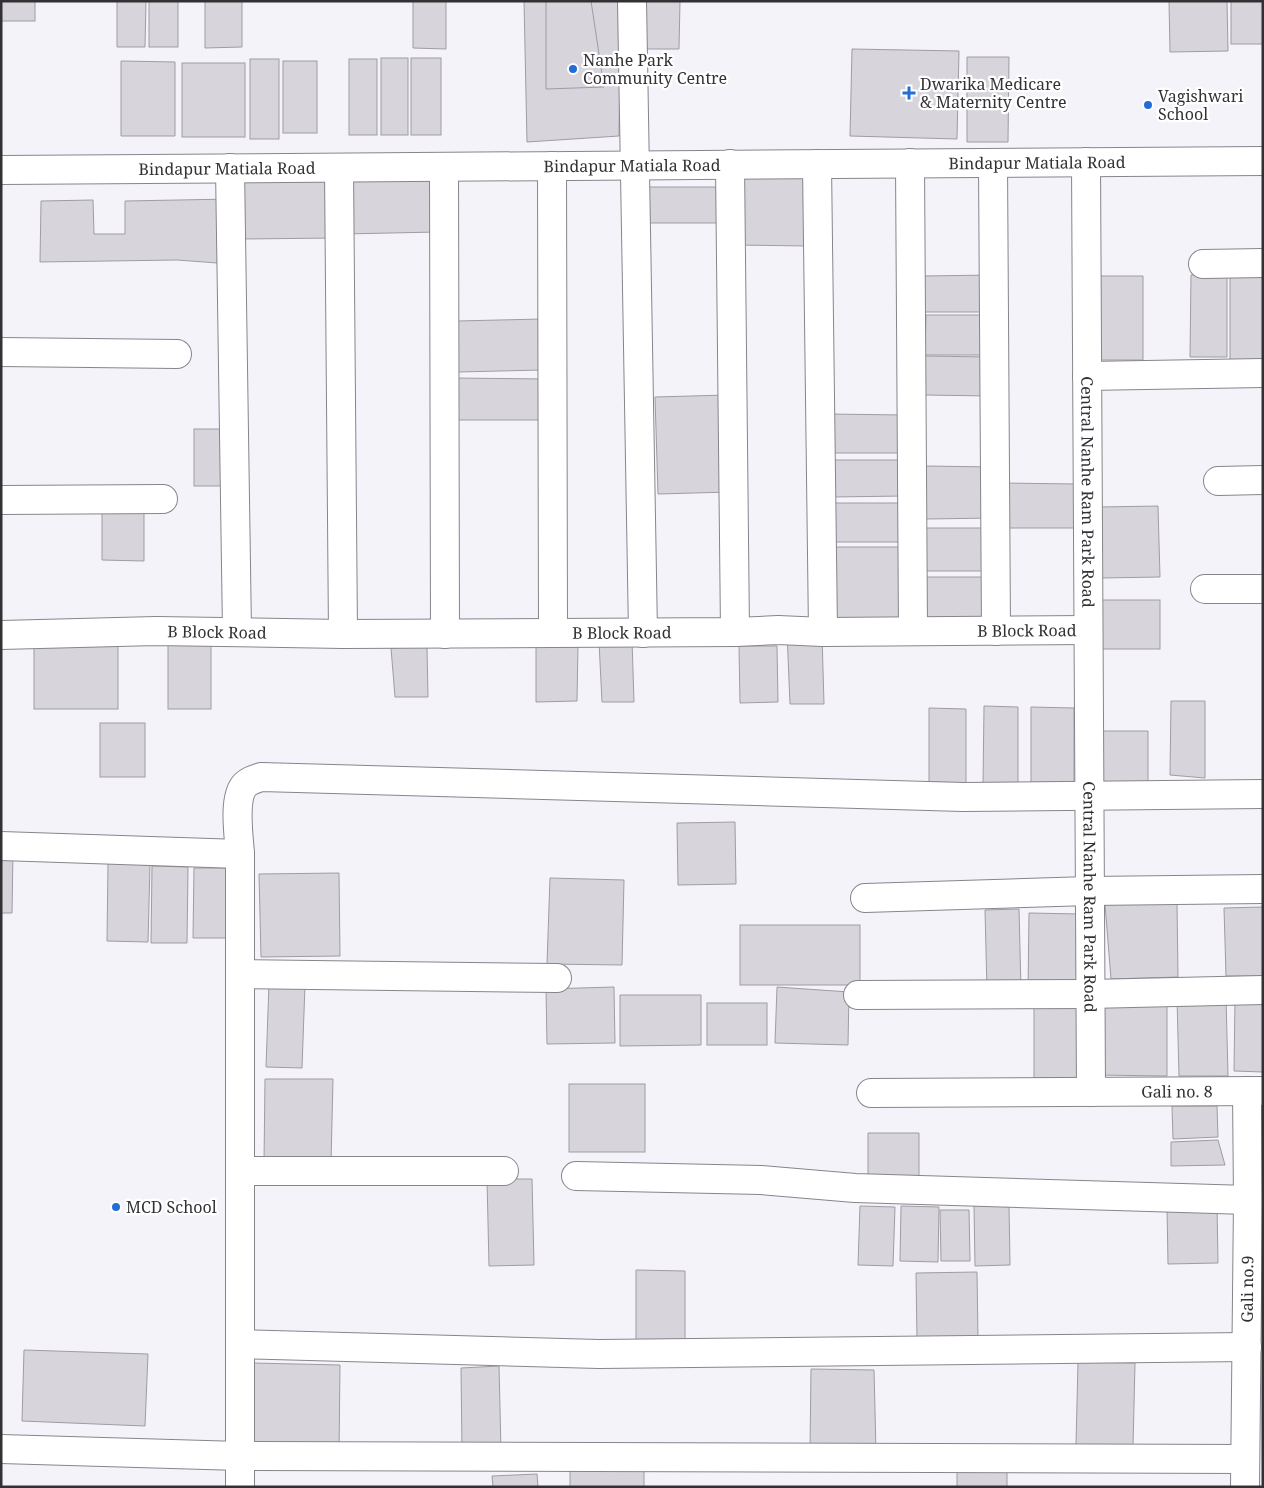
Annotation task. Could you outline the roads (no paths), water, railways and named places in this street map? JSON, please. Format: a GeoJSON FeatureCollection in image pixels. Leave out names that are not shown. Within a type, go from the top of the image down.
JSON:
{"type":"FeatureCollection","features":[{"type":"Feature","properties":{"kind":"street"},"geometry":{"type":"LineString","coordinates":[[632,1],[643,632]]}},
{"type":"Feature","properties":{"kind":"street","name":"Bindapur Matiala Road"},"geometry":{"type":"LineString","coordinates":[[1,170],[1263,161]]}},
{"type":"Feature","properties":{"kind":"street","name":"Central Nanhe Ram Park Road"},"geometry":{"type":"LineString","coordinates":[[1086,162],[1091,1092]]}},
{"type":"Feature","properties":{"kind":"street"},"geometry":{"type":"LineString","coordinates":[[910,163],[912,631]]}},
{"type":"Feature","properties":{"kind":"street"},"geometry":{"type":"LineString","coordinates":[[993,163],[996,631]]}},
{"type":"Feature","properties":{"kind":"street"},"geometry":{"type":"LineString","coordinates":[[730,164],[735,632]]}},
{"type":"Feature","properties":{"kind":"street"},"geometry":{"type":"LineString","coordinates":[[817,164],[823,632]]}},
{"type":"Feature","properties":{"kind":"street"},"geometry":{"type":"LineString","coordinates":[[552,166],[553,633]]}},
{"type":"Feature","properties":{"kind":"street"},"geometry":{"type":"LineString","coordinates":[[444,167],[445,634]]}},
{"type":"Feature","properties":{"kind":"street"},"geometry":{"type":"LineString","coordinates":[[230,168],[237,632]]}},
{"type":"Feature","properties":{"kind":"street"},"geometry":{"type":"LineString","coordinates":[[339,168],[343,634]]}},
{"type":"Feature","properties":{"kind":"street"},"geometry":{"type":"LineString","coordinates":[[1203,264],[1263,263]]}},
{"type":"Feature","properties":{"kind":"street"},"geometry":{"type":"LineString","coordinates":[[1,352],[177,354]]}},
{"type":"Feature","properties":{"kind":"street"},"geometry":{"type":"LineString","coordinates":[[1087,376],[1263,373]]}},
{"type":"Feature","properties":{"kind":"street"},"geometry":{"type":"LineString","coordinates":[[1218,481],[1263,480]]}},
{"type":"Feature","properties":{"kind":"street"},"geometry":{"type":"LineString","coordinates":[[1,500],[163,498]]}},
{"type":"Feature","properties":{"kind":"street"},"geometry":{"type":"LineString","coordinates":[[1205,589],[1263,589]]}},
{"type":"Feature","properties":{"kind":"street","name":"B Block Road"},"geometry":{"type":"LineString","coordinates":[[1,635],[156,631],[445,634],[778,630],[823,632],[1088,630]]}},
{"type":"Feature","properties":{"kind":"street"},"geometry":{"type":"LineString","coordinates":[[240,1487],[240,854],[238,806],[243,787],[252,780],[261,777],[964,797],[1089,794],[1263,794]]}},
{"type":"Feature","properties":{"kind":"street"},"geometry":{"type":"LineString","coordinates":[[1,846],[240,854]]}},
{"type":"Feature","properties":{"kind":"street"},"geometry":{"type":"LineString","coordinates":[[866,898],[1089,891],[1263,889]]}},
{"type":"Feature","properties":{"kind":"street"},"geometry":{"type":"LineString","coordinates":[[240,974],[557,978]]}},
{"type":"Feature","properties":{"kind":"street"},"geometry":{"type":"LineString","coordinates":[[858,995],[1089,994],[1263,990]]}},
{"type":"Feature","properties":{"kind":"street","name":"Gali no. 8"},"geometry":{"type":"LineString","coordinates":[[871,1093],[1255,1091]]}},
{"type":"Feature","properties":{"kind":"street","name":"Gali no.9"},"geometry":{"type":"LineString","coordinates":[[1245,1487],[1248,1200],[1255,1091]]}},
{"type":"Feature","properties":{"kind":"street"},"geometry":{"type":"LineString","coordinates":[[240,1172],[504,1172]]}},
{"type":"Feature","properties":{"kind":"street"},"geometry":{"type":"LineString","coordinates":[[576,1176],[751,1180],[855,1188],[1248,1200]]}},
{"type":"Feature","properties":{"kind":"street"},"geometry":{"type":"LineString","coordinates":[[240,1344],[599,1354],[1247,1347]]}},
{"type":"Feature","properties":{"kind":"street"},"geometry":{"type":"LineString","coordinates":[[1,1449],[240,1456],[1245,1459]]}},
{"type":"Feature","properties":{"kind":"place","name":"Nanhe Park Community Centre"},"geometry":{"type":"Point","coordinates":[573,69]}},
{"type":"Feature","properties":{"kind":"place","name":"Dwarika Medicare & Maternity Centre"},"geometry":{"type":"Point","coordinates":[909,93]}},
{"type":"Feature","properties":{"kind":"place","name":"Vagishwari School"},"geometry":{"type":"Point","coordinates":[1148,105]}},
{"type":"Feature","properties":{"kind":"place","name":"MCD School"},"geometry":{"type":"Point","coordinates":[116,1207]}}]}
